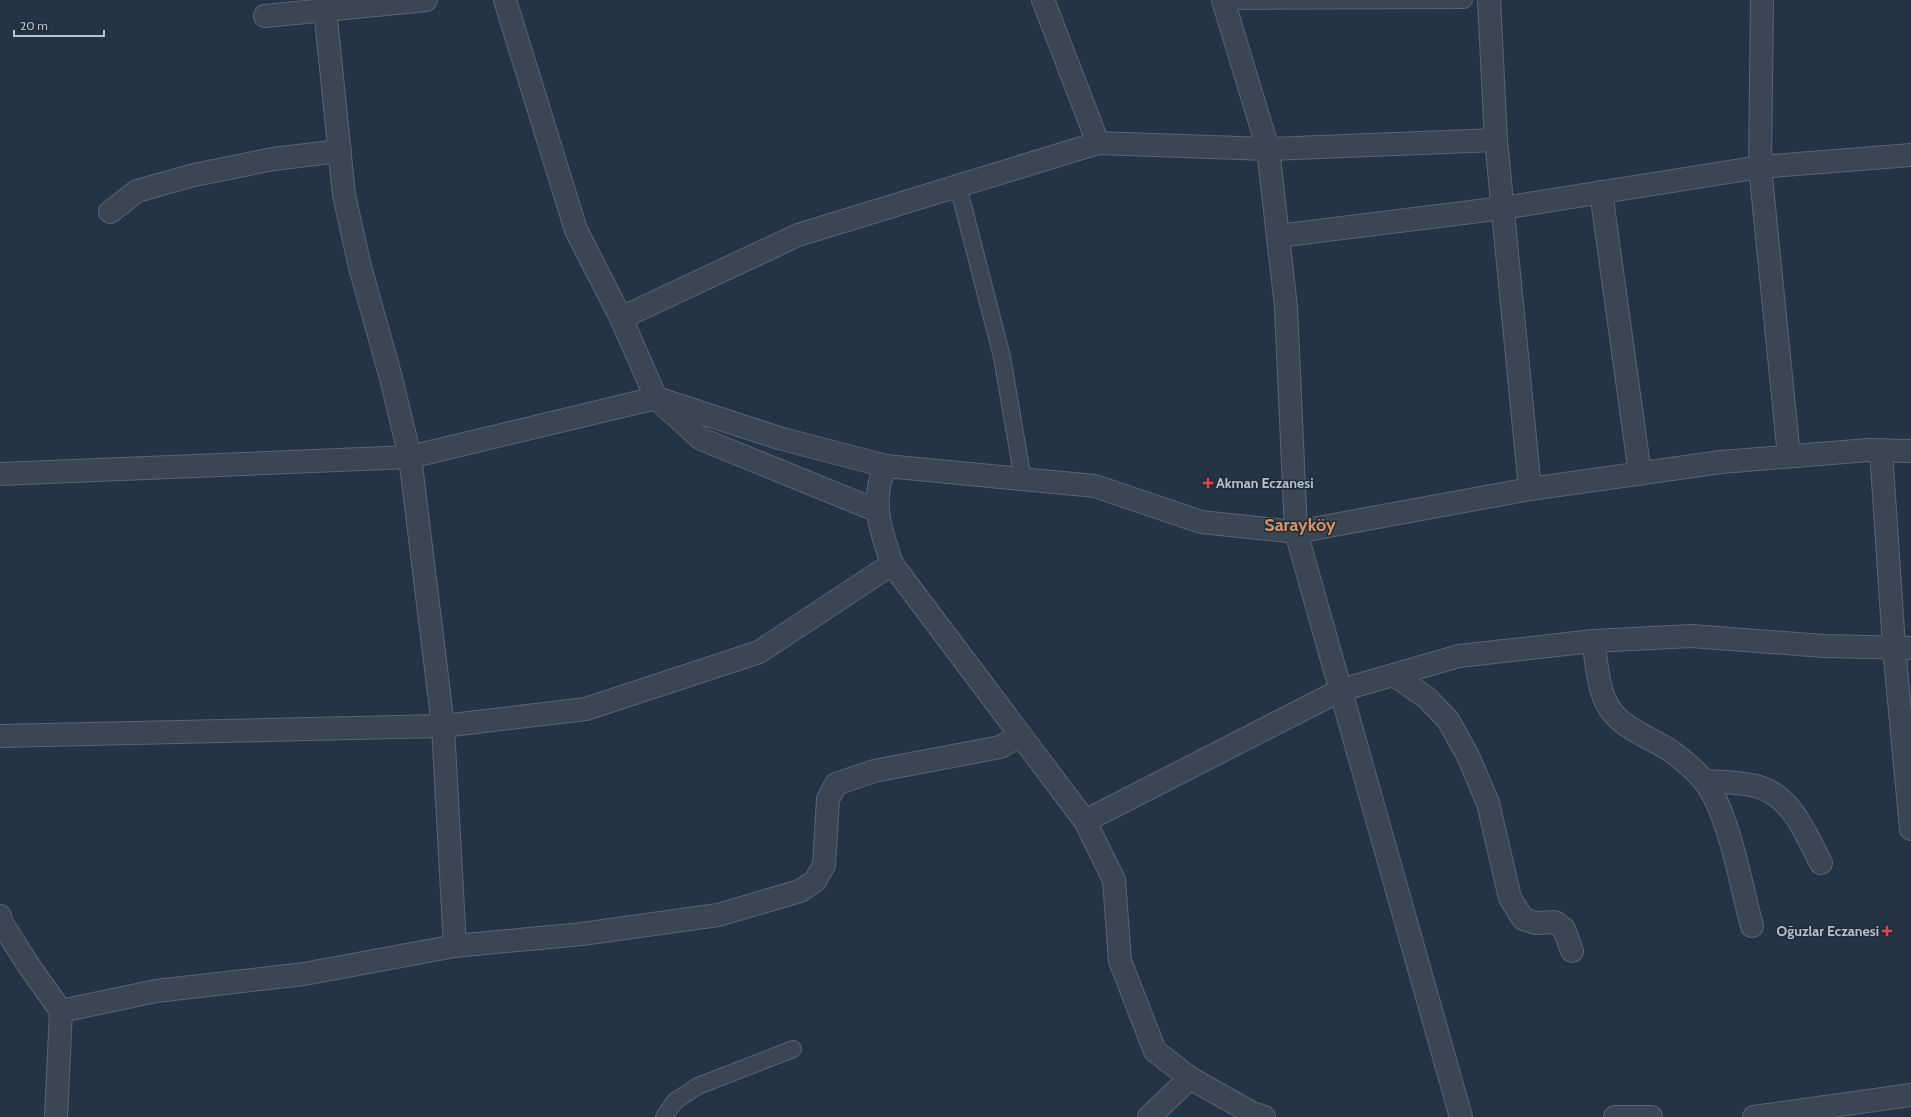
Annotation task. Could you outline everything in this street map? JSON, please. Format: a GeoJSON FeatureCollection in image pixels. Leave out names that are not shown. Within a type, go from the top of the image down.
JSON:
{"type":"FeatureCollection","features":[{"type":"Feature","properties":{"kind":"street"},"geometry":{"type":"LineString","coordinates":[[265,16],[426,0]]}},
{"type":"Feature","properties":{"kind":"street"},"geometry":{"type":"LineString","coordinates":[[505,0],[576,230],[621,318],[656,398],[701,439],[878,511]]}},
{"type":"Feature","properties":{"kind":"street"},"geometry":{"type":"LineString","coordinates":[[1043,0],[1098,143]]}},
{"type":"Feature","properties":{"kind":"street"},"geometry":{"type":"LineString","coordinates":[[1223,0],[1268,149],[1286,307],[1296,532],[1461,1117]]}},
{"type":"Feature","properties":{"kind":"street"},"geometry":{"type":"LineString","coordinates":[[1489,0],[1496,140],[1530,489]]}},
{"type":"Feature","properties":{"kind":"street"},"geometry":{"type":"LineString","coordinates":[[1762,0],[1760,167],[1789,456]]}},
{"type":"Feature","properties":{"kind":"street"},"geometry":{"type":"LineString","coordinates":[[325,10],[344,194],[360,267],[391,378],[410,457],[443,726],[455,946]]}},
{"type":"Feature","properties":{"kind":"street"},"geometry":{"type":"LineString","coordinates":[[621,318],[798,235],[1098,143],[1268,149],[1496,140]]}},
{"type":"Feature","properties":{"kind":"street"},"geometry":{"type":"LineString","coordinates":[[110,212],[137,191],[194,175],[273,159],[340,151]]}},
{"type":"Feature","properties":{"kind":"street"},"geometry":{"type":"LineString","coordinates":[[1278,236],[1503,208],[1760,167],[1911,155]]}},
{"type":"Feature","properties":{"kind":"street"},"geometry":{"type":"LineString","coordinates":[[1601,192],[1640,474]]}},
{"type":"Feature","properties":{"kind":"street"},"geometry":{"type":"LineString","coordinates":[[0,474],[410,457],[656,398],[779,438],[886,466],[1095,486],[1201,522],[1296,532],[1530,489],[1721,462],[1881,450],[1911,451]]}},
{"type":"Feature","properties":{"kind":"street"},"geometry":{"type":"LineString","coordinates":[[1881,450],[1902,648],[1911,829]]}},
{"type":"Feature","properties":{"kind":"street"},"geometry":{"type":"LineString","coordinates":[[886,466],[878,487],[878,511],[882,535],[892,564],[1085,821],[1114,880],[1120,961],[1155,1051],[1190,1078],[1256,1116]]}},
{"type":"Feature","properties":{"kind":"street"},"geometry":{"type":"LineString","coordinates":[[0,736],[443,726],[586,709],[759,652],[892,564]]}},
{"type":"Feature","properties":{"kind":"street"},"geometry":{"type":"LineString","coordinates":[[1085,821],[1341,690],[1459,656],[1593,641],[1691,636],[1824,646],[1902,648]]}},
{"type":"Feature","properties":{"kind":"street"},"geometry":{"type":"LineString","coordinates":[[1593,641],[1602,692],[1609,707],[1619,720],[1632,731],[1670,751],[1690,766],[1704,781],[1716,798],[1752,926]]}},
{"type":"Feature","properties":{"kind":"street"},"geometry":{"type":"LineString","coordinates":[[1394,675],[1427,698],[1448,720],[1468,756],[1488,803],[1510,898],[1523,919],[1536,923],[1556,922],[1564,929],[1572,951]]}},
{"type":"Feature","properties":{"kind":"street"},"geometry":{"type":"LineString","coordinates":[[61,1011],[156,991],[304,974],[455,946],[582,934],[718,915],[800,891],[815,881],[824,865],[828,799],[836,784],[874,771],[1000,747],[1020,736]]}},
{"type":"Feature","properties":{"kind":"street"},"geometry":{"type":"LineString","coordinates":[[1704,781],[1741,783],[1758,786],[1773,794],[1787,804],[1797,817],[1821,863]]}},
{"type":"Feature","properties":{"kind":"street"},"geometry":{"type":"LineString","coordinates":[[0,916],[1,922],[29,966],[61,1011],[56,1117]]}},
{"type":"Feature","properties":{"kind":"street"},"geometry":{"type":"LineString","coordinates":[[1149,1117],[1190,1078]]}},
{"type":"Feature","properties":{"kind":"street"},"geometry":{"type":"LineString","coordinates":[[1760,1117],[1911,1095]]}},
{"type":"Feature","properties":{"kind":"street"},"geometry":{"type":"LineString","coordinates":[[1615,1117],[1651,1117]]}},
{"type":"Feature","properties":{"kind":"lane"},"geometry":{"type":"LineString","coordinates":[[1223,0],[1464,0]]}},
{"type":"Feature","properties":{"kind":"lane"},"geometry":{"type":"LineString","coordinates":[[958,186],[1002,357],[1022,480]]}},
{"type":"Feature","properties":{"kind":"lane"},"geometry":{"type":"LineString","coordinates":[[664,1117],[676,1101],[698,1086],[793,1049]]}},
{"type":"Feature","properties":{"kind":"place","name":"Akman Eczanesi"},"geometry":{"type":"Point","coordinates":[1208,483]}},
{"type":"Feature","properties":{"kind":"place","name":"Oğuzlar Eczanesi"},"geometry":{"type":"Point","coordinates":[1887,931]}},
{"type":"Feature","properties":{"kind":"district","name":"Sarayköy"},"geometry":{"type":"Point","coordinates":[1300,525]}}]}
